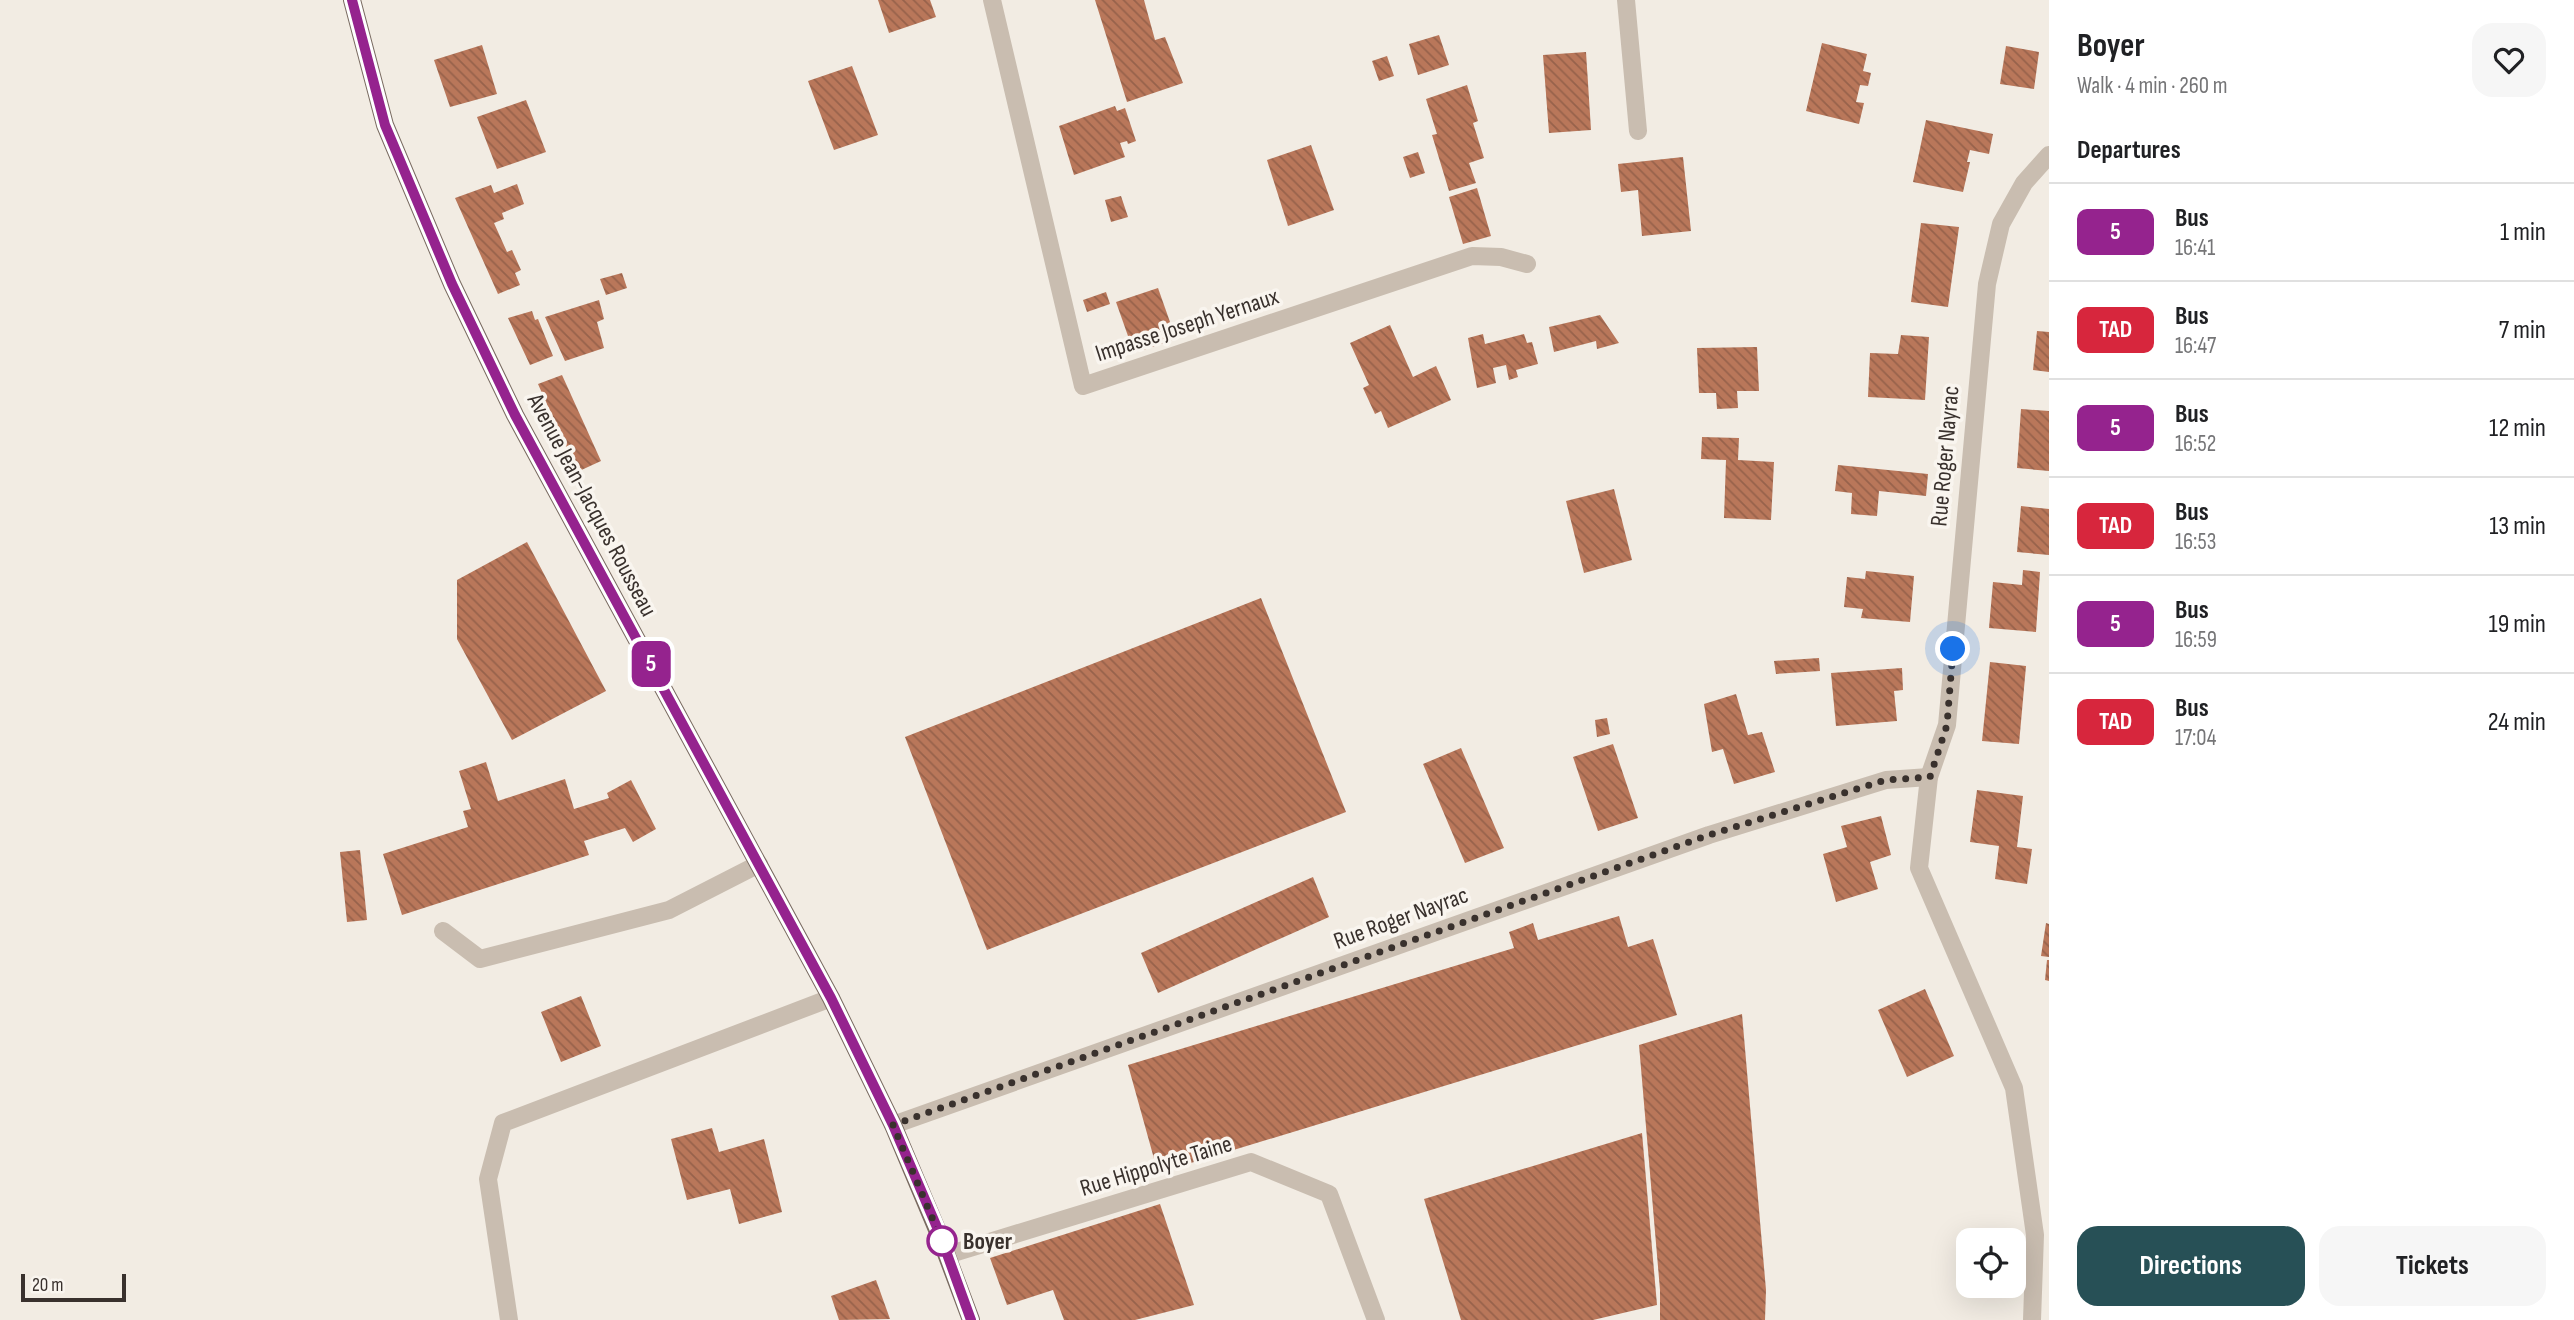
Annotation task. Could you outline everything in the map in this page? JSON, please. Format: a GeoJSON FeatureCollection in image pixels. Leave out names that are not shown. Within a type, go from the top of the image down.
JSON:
{"type":"FeatureCollection","features":[{"type":"Feature","properties":{"kind":"main road","name":"Avenue Jean-Jacques Rousseau"},"geometry":{"type":"LineString","coordinates":[[352,0],[385,125],[452,284],[515,415],[831,998],[893,1125],[971,1320]]}},
{"type":"Feature","properties":{"kind":"street","name":"Impasse Joseph Yernaux"},"geometry":{"type":"LineString","coordinates":[[992,0],[1083,386],[1472,256],[1501,257],[1527,264]]}},
{"type":"Feature","properties":{"kind":"street"},"geometry":{"type":"LineString","coordinates":[[1626,0],[1638,131]]}},
{"type":"Feature","properties":{"kind":"street","name":"Rue Roger Nayrac"},"geometry":{"type":"LineString","coordinates":[[2032,1320],[2035,1235],[2014,1088],[1919,868],[1930,777],[1947,725],[1987,284],[2001,224],[2024,183],[2049,155]]}},
{"type":"Feature","properties":{"kind":"street","name":"Rue Roger Nayrac"},"geometry":{"type":"LineString","coordinates":[[893,1125],[1709,835],[1886,780],[1930,777]]}},
{"type":"Feature","properties":{"kind":"street"},"geometry":{"type":"LineString","coordinates":[[443,930],[480,959],[669,910],[759,864]]}},
{"type":"Feature","properties":{"kind":"street"},"geometry":{"type":"LineString","coordinates":[[509,1320],[488,1179],[503,1124],[831,998]]}},
{"type":"Feature","properties":{"kind":"street","name":"Rue Hippolyte Taine"},"geometry":{"type":"LineString","coordinates":[[947,1255],[1251,1162],[1329,1194],[1376,1320]]}},
{"type":"Feature","properties":{"kind":"building"},"geometry":{"type":"Polygon","coordinates":[[[878,0],[930,0],[936,17],[889,33],[878,0]]]}},
{"type":"Feature","properties":{"kind":"building"},"geometry":{"type":"Polygon","coordinates":[[[1095,0],[1144,0],[1155,40],[1165,37],[1183,83],[1127,102],[1095,0]]]}},
{"type":"Feature","properties":{"kind":"building"},"geometry":{"type":"Polygon","coordinates":[[[1439,35],[1449,65],[1418,75],[1409,44],[1439,35]]]}},
{"type":"Feature","properties":{"kind":"building"},"geometry":{"type":"Polygon","coordinates":[[[1822,43],[1867,54],[1863,71],[1871,73],[1868,86],[1860,85],[1856,102],[1864,103],[1859,124],[1806,111],[1822,43]]]}},
{"type":"Feature","properties":{"kind":"building"},"geometry":{"type":"Polygon","coordinates":[[[482,45],[497,94],[450,107],[434,60],[482,45]]]}},
{"type":"Feature","properties":{"kind":"building"},"geometry":{"type":"Polygon","coordinates":[[[2006,46],[2039,52],[2034,89],[2000,84],[2006,46]]]}},
{"type":"Feature","properties":{"kind":"building"},"geometry":{"type":"Polygon","coordinates":[[[1586,52],[1591,130],[1549,133],[1543,55],[1586,52]]]}},
{"type":"Feature","properties":{"kind":"building"},"geometry":{"type":"Polygon","coordinates":[[[1387,56],[1394,76],[1379,81],[1372,61],[1387,56]]]}},
{"type":"Feature","properties":{"kind":"building"},"geometry":{"type":"Polygon","coordinates":[[[852,66],[878,135],[834,150],[808,81],[852,66]]]}},
{"type":"Feature","properties":{"kind":"building"},"geometry":{"type":"Polygon","coordinates":[[[1467,85],[1478,121],[1473,123],[1484,158],[1469,163],[1476,183],[1449,191],[1432,135],[1437,134],[1426,99],[1467,85]]]}},
{"type":"Feature","properties":{"kind":"building"},"geometry":{"type":"Polygon","coordinates":[[[526,100],[546,152],[497,169],[477,117],[526,100]]]}},
{"type":"Feature","properties":{"kind":"building"},"geometry":{"type":"Polygon","coordinates":[[[1115,106],[1117,111],[1125,108],[1136,141],[1120,143],[1125,157],[1074,175],[1059,126],[1115,106]]]}},
{"type":"Feature","properties":{"kind":"building"},"geometry":{"type":"Polygon","coordinates":[[[1926,120],[1993,134],[1989,154],[1970,150],[1963,192],[1913,182],[1926,120]]]}},
{"type":"Feature","properties":{"kind":"building"},"geometry":{"type":"Polygon","coordinates":[[[1311,145],[1334,210],[1288,226],[1267,160],[1311,145]]]}},
{"type":"Feature","properties":{"kind":"building"},"geometry":{"type":"Polygon","coordinates":[[[1418,152],[1425,173],[1410,178],[1403,157],[1418,152]]]}},
{"type":"Feature","properties":{"kind":"building"},"geometry":{"type":"Polygon","coordinates":[[[1683,157],[1691,231],[1642,236],[1638,190],[1621,192],[1618,164],[1683,157]]]}},
{"type":"Feature","properties":{"kind":"building"},"geometry":{"type":"Polygon","coordinates":[[[517,184],[524,204],[502,213],[504,219],[494,223],[507,252],[512,250],[521,270],[515,273],[520,285],[498,294],[455,198],[491,185],[494,193],[517,184]]]}},
{"type":"Feature","properties":{"kind":"building"},"geometry":{"type":"Polygon","coordinates":[[[1477,188],[1491,236],[1463,244],[1449,197],[1477,188]]]}},
{"type":"Feature","properties":{"kind":"building"},"geometry":{"type":"Polygon","coordinates":[[[1121,196],[1128,217],[1111,222],[1105,200],[1121,196]]]}},
{"type":"Feature","properties":{"kind":"building"},"geometry":{"type":"Polygon","coordinates":[[[1921,223],[1959,227],[1948,307],[1911,302],[1921,223]]]}},
{"type":"Feature","properties":{"kind":"building"},"geometry":{"type":"Polygon","coordinates":[[[622,273],[627,288],[606,295],[600,279],[622,273]]]}},
{"type":"Feature","properties":{"kind":"building"},"geometry":{"type":"Polygon","coordinates":[[[1158,288],[1176,339],[1134,353],[1116,302],[1158,288]]]}},
{"type":"Feature","properties":{"kind":"building"},"geometry":{"type":"Polygon","coordinates":[[[1106,292],[1110,304],[1087,312],[1083,300],[1106,292]]]}},
{"type":"Feature","properties":{"kind":"building"},"geometry":{"type":"Polygon","coordinates":[[[599,300],[604,319],[597,322],[604,348],[565,361],[545,317],[599,300]]]}},
{"type":"Feature","properties":{"kind":"building"},"geometry":{"type":"Polygon","coordinates":[[[532,311],[553,356],[530,365],[508,318],[532,311]]]}},
{"type":"Feature","properties":{"kind":"building"},"geometry":{"type":"Polygon","coordinates":[[[1600,315],[1619,343],[1597,349],[1596,341],[1554,352],[1549,327],[1600,315]]]}},
{"type":"Feature","properties":{"kind":"building"},"geometry":{"type":"Polygon","coordinates":[[[1390,325],[1413,377],[1436,366],[1451,400],[1388,428],[1381,411],[1375,414],[1363,388],[1369,385],[1350,343],[1390,325]]]}},
{"type":"Feature","properties":{"kind":"building"},"geometry":{"type":"Polygon","coordinates":[[[2037,331],[2049,332],[2049,372],[2033,370],[2037,331]]]}},
{"type":"Feature","properties":{"kind":"building"},"geometry":{"type":"Polygon","coordinates":[[[1483,334],[1485,344],[1524,334],[1527,343],[1532,342],[1538,364],[1516,370],[1518,377],[1509,380],[1506,365],[1493,368],[1496,383],[1477,388],[1468,338],[1483,334]]]}},
{"type":"Feature","properties":{"kind":"building"},"geometry":{"type":"Polygon","coordinates":[[[1901,335],[1929,337],[1925,400],[1868,397],[1870,353],[1898,354],[1901,335]]]}},
{"type":"Feature","properties":{"kind":"building"},"geometry":{"type":"Polygon","coordinates":[[[1757,347],[1759,391],[1737,391],[1738,408],[1717,409],[1716,393],[1699,393],[1697,348],[1757,347]]]}},
{"type":"Feature","properties":{"kind":"building"},"geometry":{"type":"Polygon","coordinates":[[[562,375],[601,461],[577,472],[538,384],[562,375]]]}},
{"type":"Feature","properties":{"kind":"building"},"geometry":{"type":"Polygon","coordinates":[[[2021,409],[2049,411],[2049,471],[2017,468],[2021,409]]]}},
{"type":"Feature","properties":{"kind":"building"},"geometry":{"type":"Polygon","coordinates":[[[1702,437],[1739,438],[1738,460],[1774,462],[1771,520],[1724,518],[1726,460],[1701,459],[1702,437]]]}},
{"type":"Feature","properties":{"kind":"building"},"geometry":{"type":"Polygon","coordinates":[[[1838,465],[1928,474],[1926,496],[1879,491],[1877,516],[1851,514],[1852,493],[1835,491],[1838,465]]]}},
{"type":"Feature","properties":{"kind":"building"},"geometry":{"type":"Polygon","coordinates":[[[1614,489],[1632,560],[1584,573],[1566,501],[1614,489]]]}},
{"type":"Feature","properties":{"kind":"building"},"geometry":{"type":"Polygon","coordinates":[[[2021,506],[2049,509],[2049,555],[2017,552],[2021,506]]]}},
{"type":"Feature","properties":{"kind":"building"},"geometry":{"type":"Polygon","coordinates":[[[527,542],[606,691],[512,740],[457,639],[457,580],[527,542]]]}},
{"type":"Feature","properties":{"kind":"building"},"geometry":{"type":"Polygon","coordinates":[[[2023,570],[2040,572],[2036,632],[1989,628],[1993,582],[2022,585],[2023,570]]]}},
{"type":"Feature","properties":{"kind":"building"},"geometry":{"type":"Polygon","coordinates":[[[1866,571],[1914,576],[1910,622],[1861,618],[1863,609],[1844,607],[1847,577],[1865,579],[1866,571]]]}},
{"type":"Feature","properties":{"kind":"building"},"geometry":{"type":"Polygon","coordinates":[[[1261,598],[1346,812],[987,950],[905,737],[1261,598]]]}},
{"type":"Feature","properties":{"kind":"building"},"geometry":{"type":"Polygon","coordinates":[[[1819,658],[1820,671],[1776,674],[1774,661],[1819,658]]]}},
{"type":"Feature","properties":{"kind":"building"},"geometry":{"type":"Polygon","coordinates":[[[1990,662],[2026,666],[2019,744],[1982,741],[1990,662]]]}},
{"type":"Feature","properties":{"kind":"building"},"geometry":{"type":"Polygon","coordinates":[[[1902,668],[1903,690],[1894,691],[1897,721],[1836,726],[1831,673],[1902,668]]]}},
{"type":"Feature","properties":{"kind":"building"},"geometry":{"type":"Polygon","coordinates":[[[1736,694],[1748,735],[1762,732],[1775,772],[1734,784],[1723,749],[1712,752],[1704,704],[1736,694]]]}},
{"type":"Feature","properties":{"kind":"building"},"geometry":{"type":"Polygon","coordinates":[[[1607,718],[1610,734],[1597,737],[1595,720],[1607,718]]]}},
{"type":"Feature","properties":{"kind":"building"},"geometry":{"type":"Polygon","coordinates":[[[1613,744],[1638,818],[1598,831],[1573,757],[1613,744]]]}},
{"type":"Feature","properties":{"kind":"building"},"geometry":{"type":"Polygon","coordinates":[[[1461,748],[1504,848],[1465,863],[1423,764],[1461,748]]]}},
{"type":"Feature","properties":{"kind":"building"},"geometry":{"type":"Polygon","coordinates":[[[486,762],[498,801],[565,779],[574,809],[609,798],[607,793],[631,780],[656,829],[633,842],[625,828],[584,841],[589,855],[402,915],[383,854],[468,827],[463,811],[471,809],[459,771],[486,762]]]}},
{"type":"Feature","properties":{"kind":"building"},"geometry":{"type":"Polygon","coordinates":[[[1977,790],[2023,796],[2017,847],[2032,849],[2027,884],[1995,879],[1999,846],[1970,842],[1977,790]]]}},
{"type":"Feature","properties":{"kind":"building"},"geometry":{"type":"Polygon","coordinates":[[[1881,816],[1891,855],[1870,862],[1878,889],[1836,902],[1823,854],[1847,847],[1841,826],[1881,816]]]}},
{"type":"Feature","properties":{"kind":"building"},"geometry":{"type":"Polygon","coordinates":[[[360,850],[367,920],[347,922],[340,852],[360,850]]]}},
{"type":"Feature","properties":{"kind":"building"},"geometry":{"type":"Polygon","coordinates":[[[1313,877],[1329,917],[1158,993],[1141,953],[1313,877]]]}},
{"type":"Feature","properties":{"kind":"building"},"geometry":{"type":"Polygon","coordinates":[[[1619,916],[1628,947],[1653,939],[1677,1015],[1158,1173],[1128,1065],[1514,948],[1509,932],[1533,923],[1538,940],[1619,916]]]}},
{"type":"Feature","properties":{"kind":"building"},"geometry":{"type":"Polygon","coordinates":[[[2046,923],[2049,924],[2049,957],[2041,956],[2046,923]]]}},
{"type":"Feature","properties":{"kind":"building"},"geometry":{"type":"Polygon","coordinates":[[[2049,960],[2049,981],[2045,980],[2049,960]]]}},
{"type":"Feature","properties":{"kind":"building"},"geometry":{"type":"Polygon","coordinates":[[[1925,989],[1954,1056],[1907,1077],[1878,1010],[1925,989]]]}},
{"type":"Feature","properties":{"kind":"building"},"geometry":{"type":"Polygon","coordinates":[[[581,996],[601,1046],[561,1062],[541,1012],[581,996]]]}},
{"type":"Feature","properties":{"kind":"building"},"geometry":{"type":"Polygon","coordinates":[[[1742,1014],[1766,1290],[1765,1320],[1660,1320],[1660,1290],[1639,1045],[1742,1014]]]}},
{"type":"Feature","properties":{"kind":"building"},"geometry":{"type":"Polygon","coordinates":[[[712,1128],[719,1152],[764,1139],[782,1212],[739,1224],[730,1189],[687,1200],[671,1139],[712,1128]]]}},
{"type":"Feature","properties":{"kind":"building"},"geometry":{"type":"Polygon","coordinates":[[[1642,1133],[1657,1305],[1593,1320],[1461,1320],[1424,1199],[1642,1133]]]}},
{"type":"Feature","properties":{"kind":"building"},"geometry":{"type":"Polygon","coordinates":[[[1160,1204],[1194,1305],[1135,1320],[1064,1320],[1053,1290],[1007,1305],[990,1258],[1160,1204]]]}},
{"type":"Feature","properties":{"kind":"building"},"geometry":{"type":"Polygon","coordinates":[[[876,1280],[890,1319],[839,1320],[831,1296],[876,1280]]]}},
{"type":"Feature","properties":{"kind":"bus line","name":"5"},"geometry":{"type":"LineString","coordinates":[[352,0],[385,125],[452,284],[515,415],[831,998],[893,1125],[939,1232],[971,1320]]}},
{"type":"Feature","properties":{"kind":"place","name":"Boyer"},"geometry":{"type":"Point","coordinates":[942,1241]}},
{"type":"Feature","properties":{"kind":"route"},"geometry":{"type":"LineString","coordinates":[[942,1241],[893,1125],[1709,835],[1886,780],[1930,777],[1947,725],[1953,649]]}}]}
